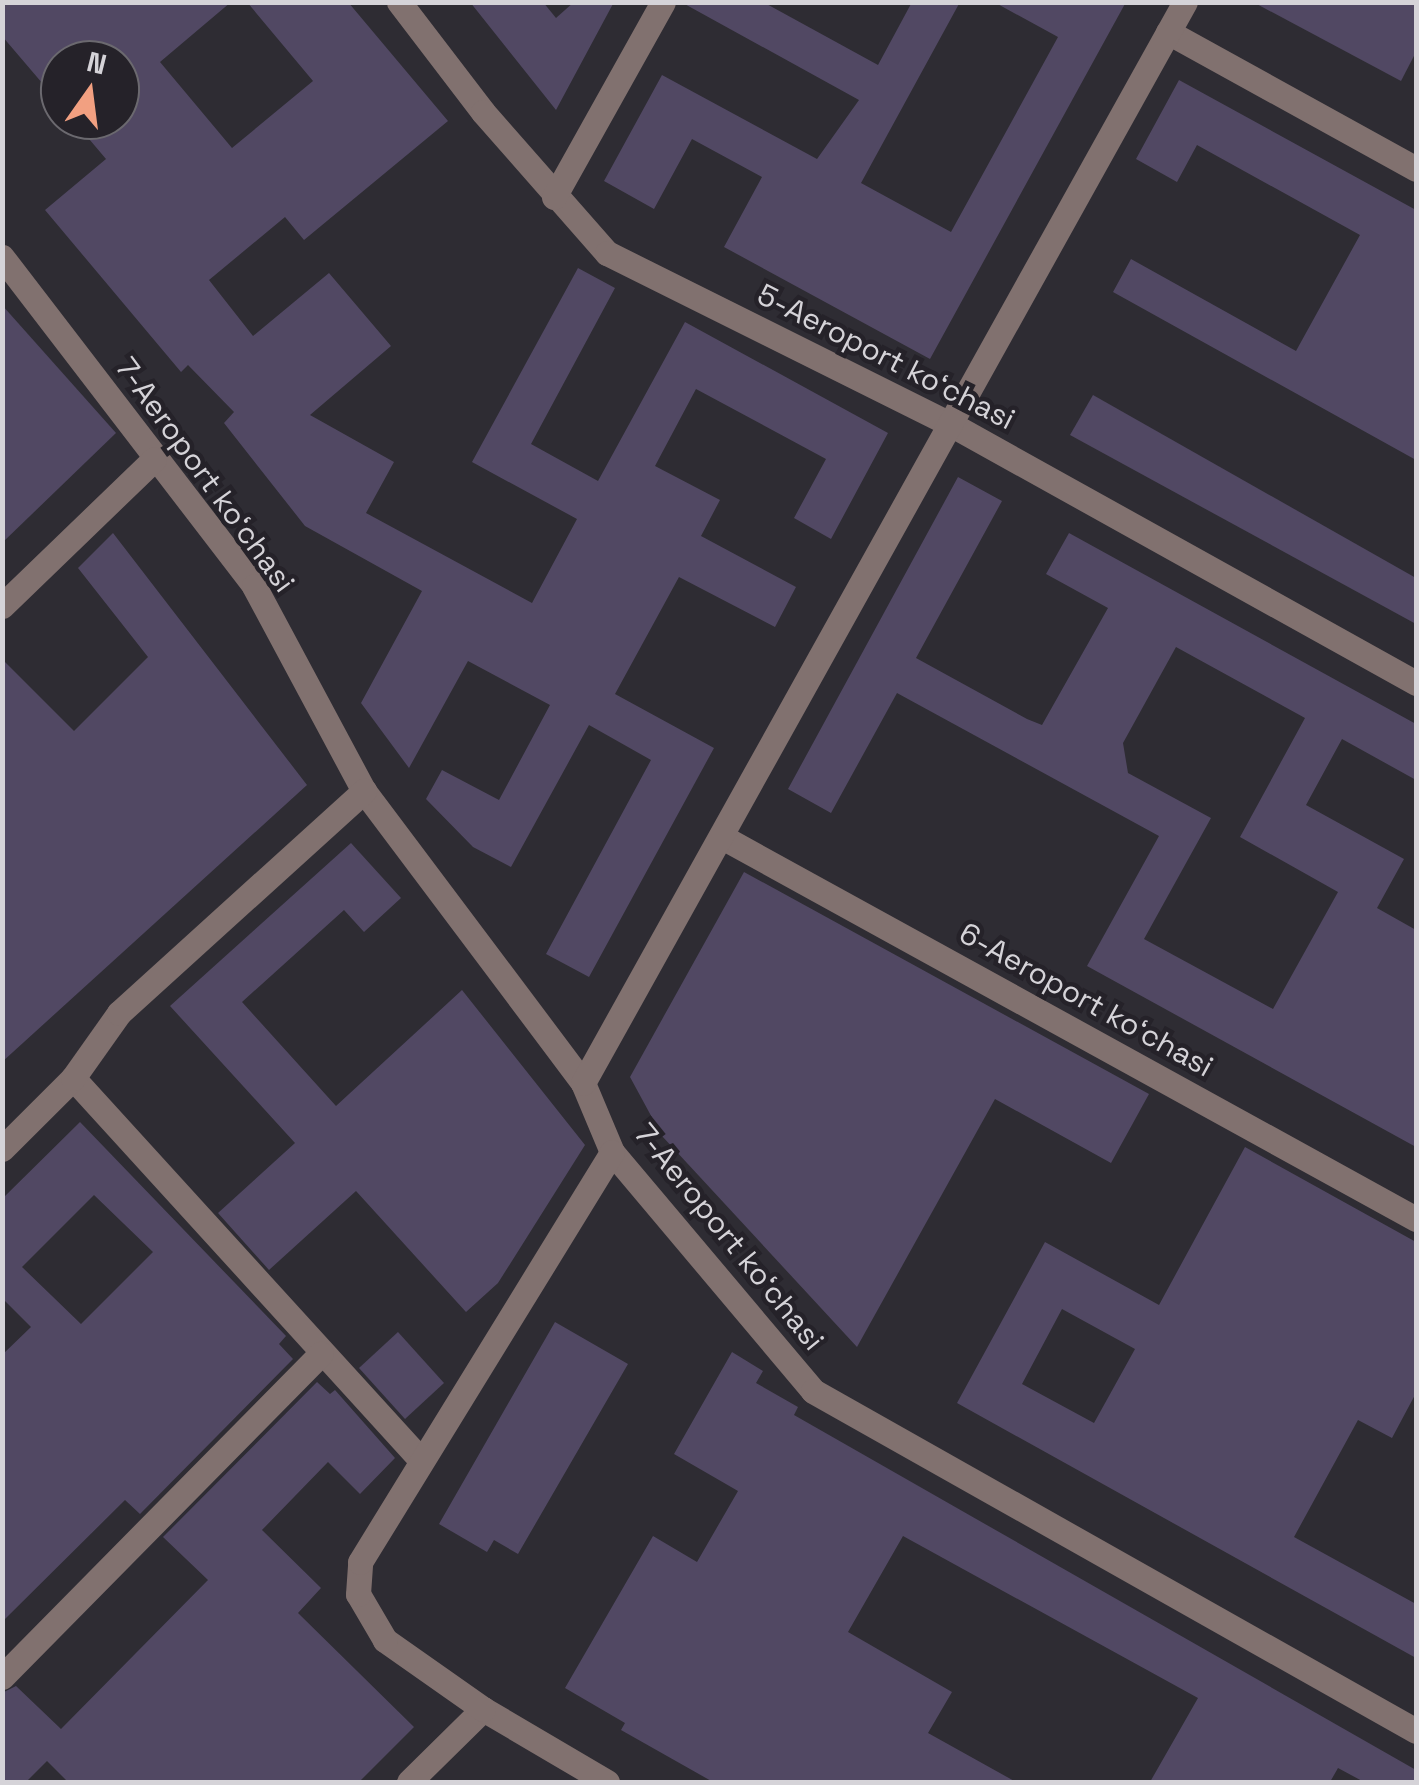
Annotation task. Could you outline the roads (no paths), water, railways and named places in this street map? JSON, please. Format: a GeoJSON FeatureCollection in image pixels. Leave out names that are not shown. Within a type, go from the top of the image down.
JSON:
{"type":"FeatureCollection","features":[{"type":"Feature","properties":{"kind":"street","name":"5-Aeroport koʻchasi"},"geometry":{"type":"LineString","coordinates":[[399,2],[554,197],[607,253],[954,426],[1416,683]]}},
{"type":"Feature","properties":{"kind":"street"},"geometry":{"type":"LineString","coordinates":[[554,197],[662,2]]}},
{"type":"Feature","properties":{"kind":"street"},"geometry":{"type":"LineString","coordinates":[[583,1083],[954,426],[1185,2]]}},
{"type":"Feature","properties":{"kind":"street"},"geometry":{"type":"LineString","coordinates":[[1168,32],[1416,169]]}},
{"type":"Feature","properties":{"kind":"street","name":"7-Aeroport koʻchasi"},"geometry":{"type":"LineString","coordinates":[[2,256],[254,586],[364,791],[583,1083],[612,1152],[814,1391],[1416,1732]]}},
{"type":"Feature","properties":{"kind":"street"},"geometry":{"type":"LineString","coordinates":[[2,606],[154,459]]}},
{"type":"Feature","properties":{"kind":"street"},"geometry":{"type":"LineString","coordinates":[[2,1149],[73,1078],[119,1013],[364,791]]}},
{"type":"Feature","properties":{"kind":"street","name":"6-Aeroport koʻchasi"},"geometry":{"type":"LineString","coordinates":[[724,838],[1416,1219]]}},
{"type":"Feature","properties":{"kind":"street"},"geometry":{"type":"LineString","coordinates":[[73,1078],[420,1459]]}},
{"type":"Feature","properties":{"kind":"street"},"geometry":{"type":"LineString","coordinates":[[607,1782],[483,1709],[385,1640],[358,1594],[360,1562],[612,1152]]}},
{"type":"Feature","properties":{"kind":"street"},"geometry":{"type":"LineString","coordinates":[[2,1677],[321,1354]]}},
{"type":"Feature","properties":{"kind":"street"},"geometry":{"type":"LineString","coordinates":[[409,1782],[483,1709]]}}]}
